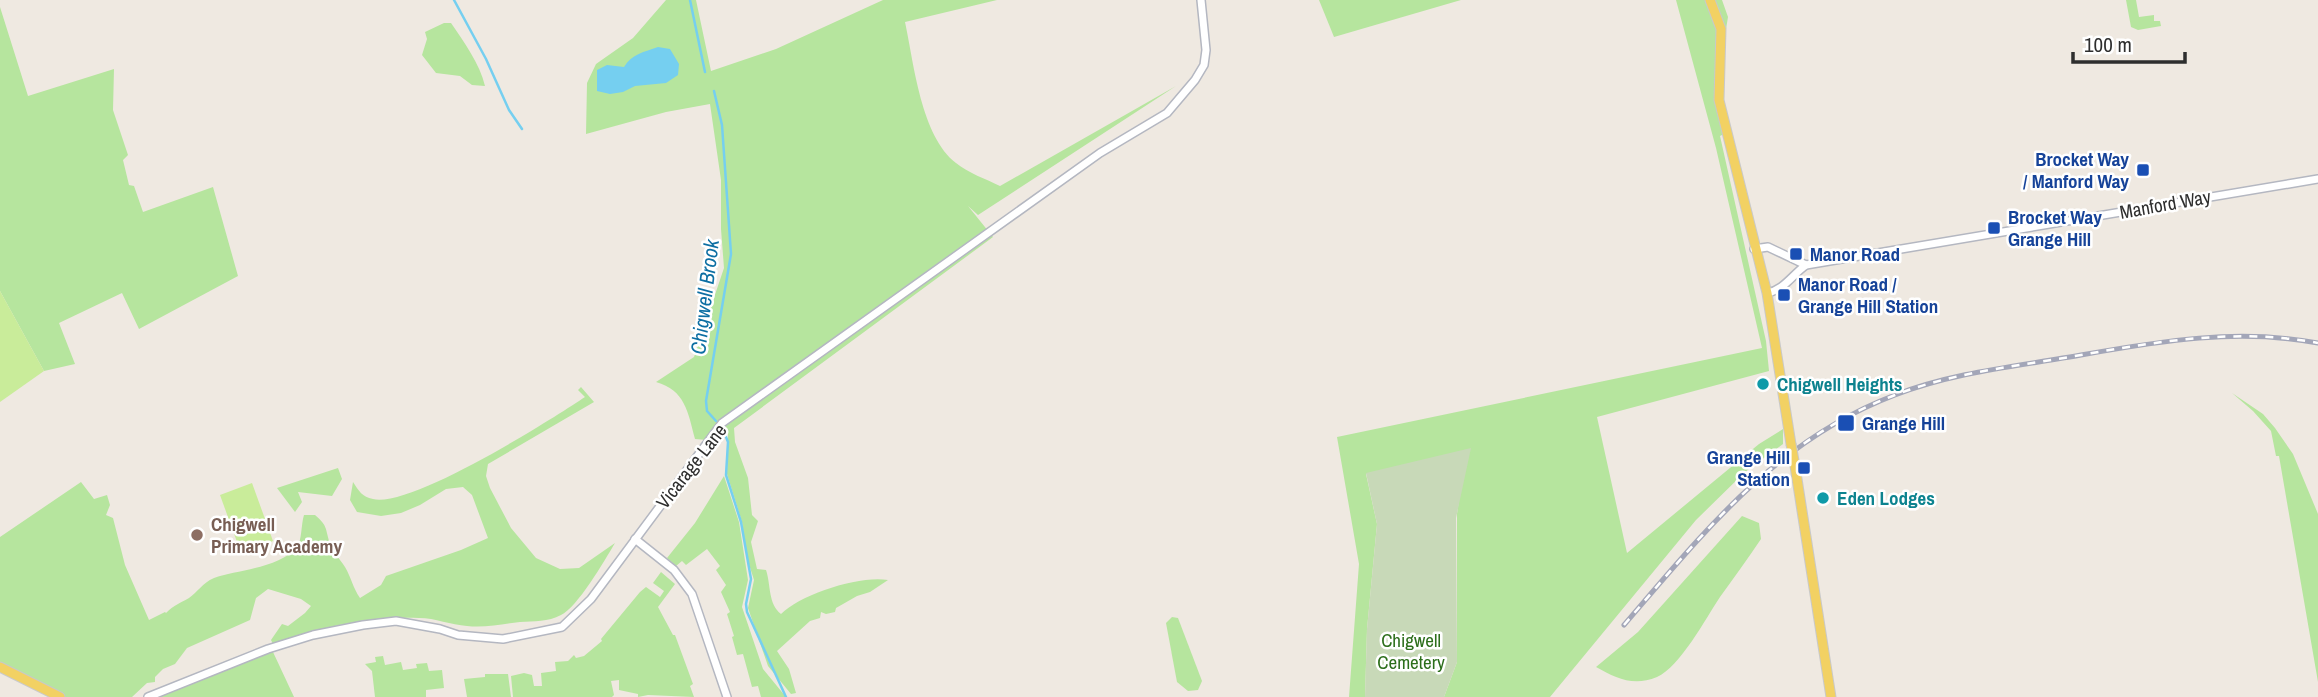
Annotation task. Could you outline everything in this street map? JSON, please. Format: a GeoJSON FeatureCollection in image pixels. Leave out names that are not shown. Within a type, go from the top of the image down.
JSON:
{"type":"FeatureCollection","features":[{"type":"Feature","properties":{"kind":"main road"},"geometry":{"type":"LineString","coordinates":[[1710,0],[1721,29],[1719,100],[1767,293],[1830,697]]}},
{"type":"Feature","properties":{"kind":"main road"},"geometry":{"type":"LineString","coordinates":[[0,667],[60,697]]}},
{"type":"Feature","properties":{"kind":"street","name":"Vicarage Lane"},"geometry":{"type":"LineString","coordinates":[[148,697],[268,649],[313,635],[363,625],[396,621],[458,635],[503,639],[562,627],[591,599],[722,424],[1100,153],[1167,113],[1204,65],[1206,50],[1201,0]]}},
{"type":"Feature","properties":{"kind":"street","name":"Manford Way"},"geometry":{"type":"LineString","coordinates":[[1806,265],[2318,179]]}},
{"type":"Feature","properties":{"kind":"street"},"geometry":{"type":"LineString","coordinates":[[1754,249],[1768,247],[1806,265],[1778,291],[1767,293]]}},
{"type":"Feature","properties":{"kind":"street"},"geometry":{"type":"LineString","coordinates":[[635,539],[674,570],[692,594],[727,697]]}},
{"type":"Feature","properties":{"kind":"green space"},"geometry":{"type":"Polygon","coordinates":[[[666,0],[696,0],[711,71],[776,49],[883,0],[997,0],[905,22],[927,118],[944,151],[972,173],[1000,186],[1176,86],[978,215],[968,206],[993,237],[734,428],[735,442],[748,478],[752,515],[758,521],[751,542],[757,569],[766,570],[772,600],[781,614],[816,593],[847,583],[888,580],[836,608],[835,612],[821,612],[820,618],[810,621],[777,651],[789,669],[796,693],[791,694],[768,666],[748,608],[754,580],[747,558],[742,522],[727,474],[728,434],[718,441],[695,439],[684,403],[673,390],[656,382],[694,357],[724,268],[721,180],[710,104],[666,112],[586,134],[587,83],[596,64],[633,38],[666,0]]]}},
{"type":"Feature","properties":{"kind":"green space"},"geometry":{"type":"Polygon","coordinates":[[[1319,0],[1461,0],[1334,37],[1319,0]]]}},
{"type":"Feature","properties":{"kind":"green space"},"geometry":{"type":"Polygon","coordinates":[[[1676,0],[1722,0],[1728,17],[1717,84],[1724,134],[1720,136],[1766,341],[1769,371],[1597,417],[1627,553],[1759,444],[1783,429],[1783,444],[1745,472],[1696,520],[1550,697],[1444,697],[1457,662],[1459,500],[1366,474],[1377,524],[1367,629],[1365,697],[1349,697],[1359,564],[1337,437],[1762,348],[1716,148],[1676,0]]]}},
{"type":"Feature","properties":{"kind":"green space"},"geometry":{"type":"Polygon","coordinates":[[[2126,0],[2136,0],[2139,17],[2154,15],[2154,21],[2160,21],[2161,26],[2138,30],[2131,27],[2126,0]]]}},
{"type":"Feature","properties":{"kind":"green space"},"geometry":{"type":"Polygon","coordinates":[[[0,7],[28,96],[114,69],[113,110],[128,155],[123,160],[129,185],[134,186],[143,212],[213,187],[238,276],[139,329],[122,293],[59,323],[75,364],[44,371],[0,291],[0,7]]]}},
{"type":"Feature","properties":{"kind":"green space"},"geometry":{"type":"Polygon","coordinates":[[[444,23],[451,23],[466,45],[485,86],[472,85],[460,76],[436,73],[422,55],[427,39],[425,32],[444,23]]]}},
{"type":"Feature","properties":{"kind":"green space"},"geometry":{"type":"Polygon","coordinates":[[[0,291],[44,371],[0,402],[0,291]]]}},
{"type":"Feature","properties":{"kind":"green space"},"geometry":{"type":"Polygon","coordinates":[[[581,387],[594,402],[488,464],[486,476],[511,528],[536,558],[560,569],[579,568],[615,543],[582,594],[568,611],[561,615],[546,620],[480,626],[425,618],[382,619],[309,632],[273,644],[271,640],[282,624],[288,626],[311,606],[301,599],[268,589],[256,598],[250,620],[187,648],[175,664],[163,669],[155,677],[155,682],[147,683],[132,697],[56,697],[0,668],[0,537],[81,482],[94,499],[107,495],[110,505],[106,515],[113,518],[125,565],[149,620],[166,613],[214,578],[269,564],[289,554],[299,544],[304,515],[315,515],[324,525],[331,547],[345,567],[360,598],[381,585],[386,576],[488,538],[472,495],[463,487],[446,489],[401,513],[381,516],[357,512],[350,500],[353,482],[363,495],[373,499],[392,498],[417,490],[480,460],[567,409],[585,397],[578,390],[581,387]]]}},
{"type":"Feature","properties":{"kind":"green space"},"geometry":{"type":"Polygon","coordinates":[[[2232,393],[2263,414],[2275,428],[2293,454],[2318,514],[2318,682],[2279,456],[2276,456],[2271,431],[2232,393]]]}},
{"type":"Feature","properties":{"kind":"green space","name":"Chigwell Cemetery"},"geometry":{"type":"Polygon","coordinates":[[[1471,448],[1456,518],[1457,662],[1444,697],[1365,697],[1367,629],[1377,524],[1366,473],[1471,448]]]}},
{"type":"Feature","properties":{"kind":"green space"},"geometry":{"type":"Polygon","coordinates":[[[338,468],[342,479],[332,496],[298,492],[302,502],[295,512],[277,488],[338,468]]]}},
{"type":"Feature","properties":{"kind":"green space"},"geometry":{"type":"Polygon","coordinates":[[[724,476],[739,522],[748,580],[742,607],[763,669],[786,697],[761,697],[758,686],[752,687],[743,654],[737,655],[732,637],[734,636],[727,614],[730,612],[721,592],[726,585],[716,570],[720,566],[707,549],[686,565],[682,561],[676,566],[667,558],[695,523],[724,476]]]}},
{"type":"Feature","properties":{"kind":"green space"},"geometry":{"type":"Polygon","coordinates":[[[252,483],[273,541],[241,553],[220,495],[252,483]]]}},
{"type":"Feature","properties":{"kind":"green space"},"geometry":{"type":"Polygon","coordinates":[[[1742,516],[1759,523],[1761,539],[1675,663],[1657,677],[1640,681],[1618,678],[1596,667],[1638,632],[1742,516]]]}},
{"type":"Feature","properties":{"kind":"green space"},"geometry":{"type":"Polygon","coordinates":[[[661,572],[675,584],[658,607],[675,635],[693,684],[690,686],[694,697],[638,697],[638,694],[619,690],[619,680],[611,681],[614,695],[612,697],[513,697],[511,676],[524,673],[532,675],[534,686],[542,686],[541,673],[556,671],[555,662],[568,661],[574,655],[576,658],[584,656],[602,641],[646,587],[660,597],[664,591],[653,583],[661,572]]]}},
{"type":"Feature","properties":{"kind":"green space"},"geometry":{"type":"Polygon","coordinates":[[[1172,617],[1178,618],[1202,681],[1198,690],[1188,691],[1177,682],[1166,623],[1172,617]]]}},
{"type":"Feature","properties":{"kind":"green space"},"geometry":{"type":"Polygon","coordinates":[[[273,652],[294,697],[156,697],[158,695],[273,652]]]}},
{"type":"Feature","properties":{"kind":"green space"},"geometry":{"type":"Polygon","coordinates":[[[383,656],[385,665],[401,662],[403,670],[417,668],[416,664],[427,663],[429,671],[442,670],[444,688],[426,690],[426,697],[375,697],[372,671],[365,664],[376,662],[375,657],[383,656]]]}},
{"type":"Feature","properties":{"kind":"green space"},"geometry":{"type":"Polygon","coordinates":[[[485,674],[508,674],[511,697],[467,697],[464,679],[485,677],[485,674]]]}},
{"type":"Feature","properties":{"kind":"water"},"geometry":{"type":"Polygon","coordinates":[[[658,47],[670,49],[679,64],[678,75],[666,83],[635,86],[623,92],[610,94],[597,91],[597,70],[607,65],[624,67],[635,56],[658,47]]]}},
{"type":"Feature","properties":{"kind":"waterway"},"geometry":{"type":"LineString","coordinates":[[454,0],[486,59],[509,110],[522,129]]}},
{"type":"Feature","properties":{"kind":"waterway","name":"Chigwell Brook"},"geometry":{"type":"LineString","coordinates":[[690,0],[705,72]]}},
{"type":"Feature","properties":{"kind":"waterway","name":"Chigwell Brook"},"geometry":{"type":"LineString","coordinates":[[714,91],[722,125],[731,254],[706,401],[707,411],[716,421]]}},
{"type":"Feature","properties":{"kind":"waterway","name":"Chigwell Brook"},"geometry":{"type":"LineString","coordinates":[[724,432],[728,442],[726,475],[741,522],[751,579],[747,612],[786,697]]}},
{"type":"Feature","properties":{"kind":"railway"},"geometry":{"type":"LineString","coordinates":[[1624,625],[1714,523],[1778,463],[1852,414],[1895,395],[1917,387],[1987,371],[2170,341],[2258,337],[2318,343]]}},
{"type":"Feature","properties":{"kind":"place","name":"Brocket Way / Manford Way"},"geometry":{"type":"Point","coordinates":[2143,170]}},
{"type":"Feature","properties":{"kind":"place","name":"Brocket Way Grange Hill"},"geometry":{"type":"Point","coordinates":[1994,228]}},
{"type":"Feature","properties":{"kind":"place","name":"Manor Road"},"geometry":{"type":"Point","coordinates":[1796,254]}},
{"type":"Feature","properties":{"kind":"place","name":"Manor Road / Grange Hill Station"},"geometry":{"type":"Point","coordinates":[1784,295]}},
{"type":"Feature","properties":{"kind":"place","name":"Chigwell Heights"},"geometry":{"type":"Point","coordinates":[1763,384]}},
{"type":"Feature","properties":{"kind":"place","name":"Grange Hill"},"geometry":{"type":"Point","coordinates":[1846,423]}},
{"type":"Feature","properties":{"kind":"place","name":"Grange Hill Station"},"geometry":{"type":"Point","coordinates":[1804,468]}},
{"type":"Feature","properties":{"kind":"place","name":"Eden Lodges"},"geometry":{"type":"Point","coordinates":[1823,498]}},
{"type":"Feature","properties":{"kind":"place","name":"Chigwell Primary Academy"},"geometry":{"type":"Point","coordinates":[197,535]}}]}
